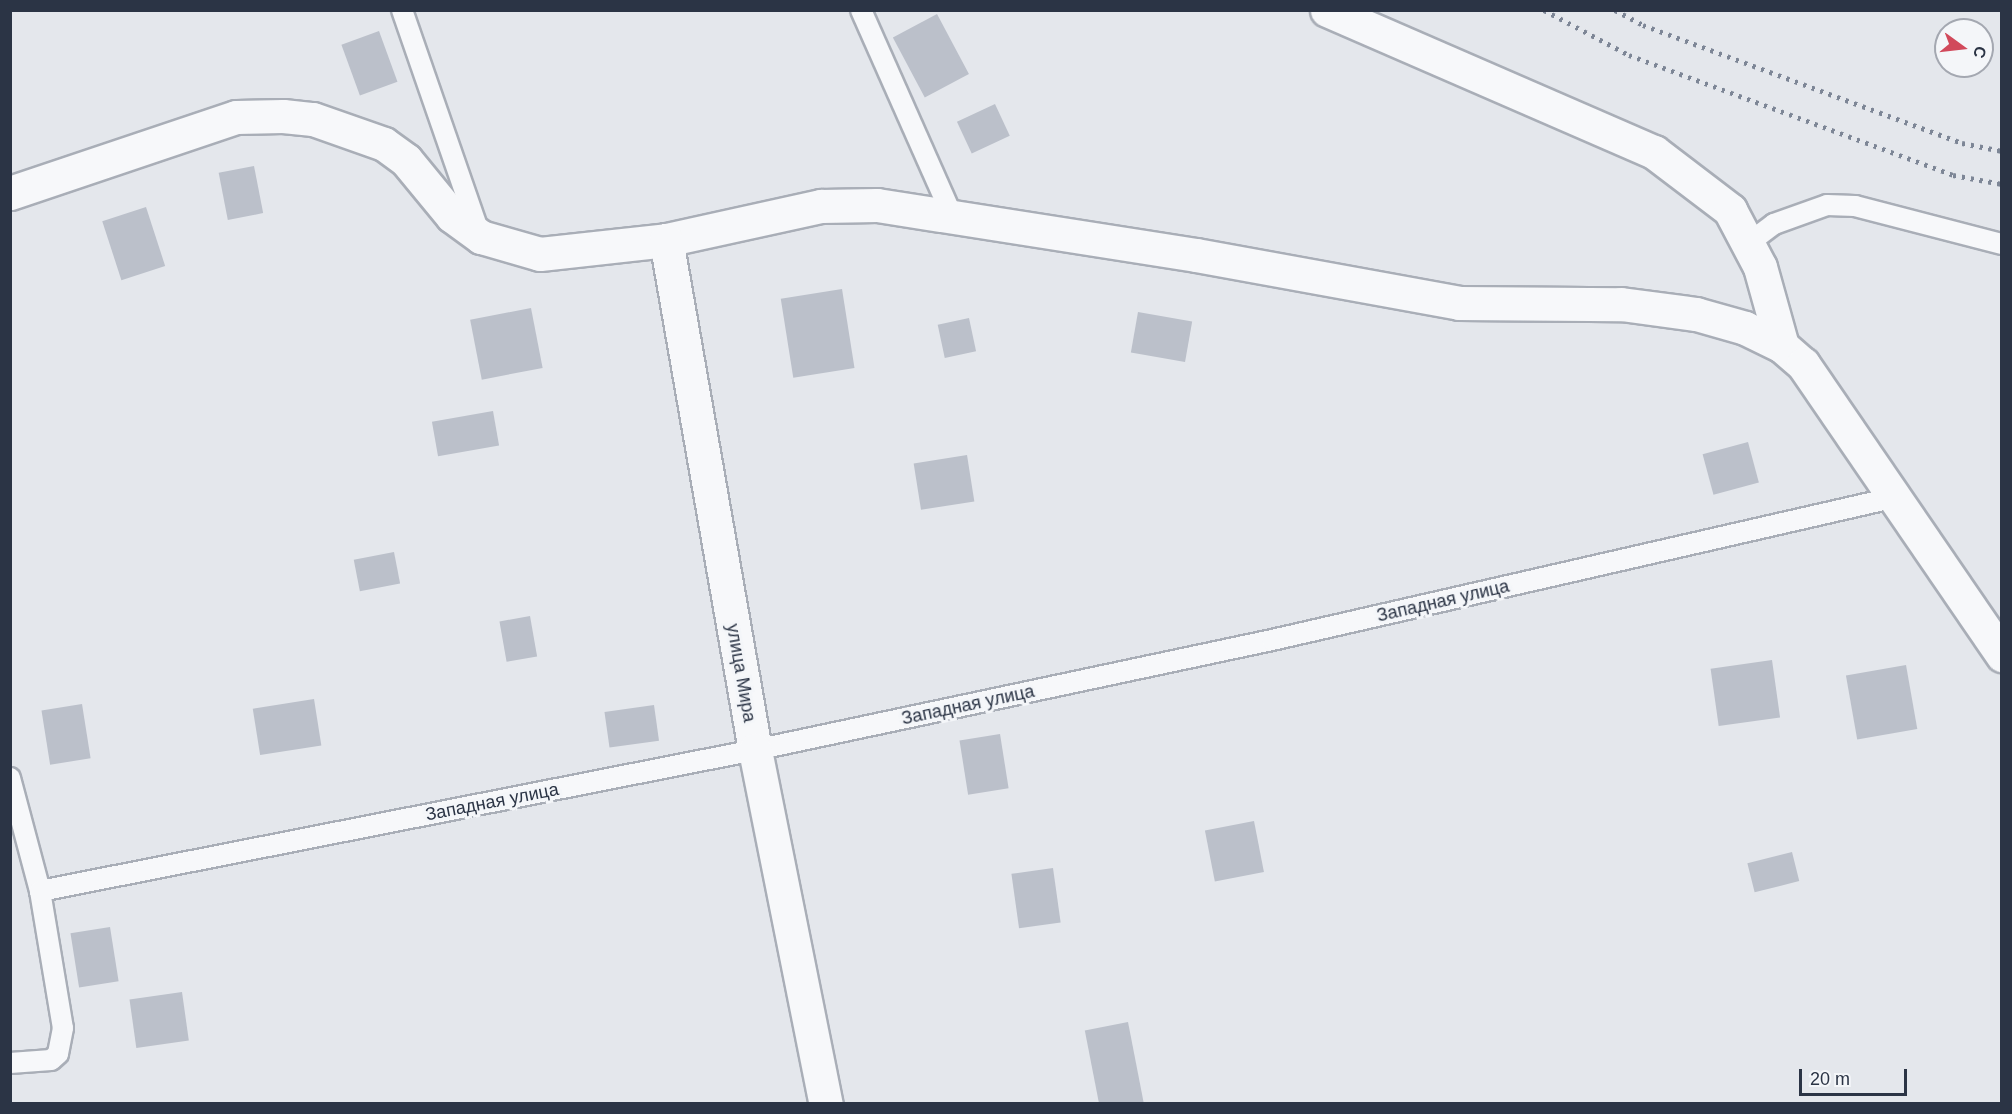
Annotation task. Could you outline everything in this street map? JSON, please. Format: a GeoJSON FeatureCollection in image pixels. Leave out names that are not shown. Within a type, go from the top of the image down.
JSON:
{"type":"FeatureCollection","features":[{"type":"Feature","properties":{"kind":"street"},"geometry":{"type":"LineString","coordinates":[[1327,10],[1654,152],[1730,210],[1750,242],[1773,304],[1782,346]]}},
{"type":"Feature","properties":{"kind":"street"},"geometry":{"type":"LineString","coordinates":[[10,193],[236,117],[313,119],[384,144],[406,160],[452,216],[481,237],[540,254],[666,240],[821,206],[877,205],[952,215],[1459,303],[1621,304],[1696,314],[1745,328],[1782,346],[1823,390],[1892,498],[2001,655]]}},
{"type":"Feature","properties":{"kind":"street","name":"улица Мира"},"geometry":{"type":"LineString","coordinates":[[666,240],[754,750],[826,1104]]}},
{"type":"Feature","properties":{"kind":"lane"},"geometry":{"type":"LineString","coordinates":[[402,10],[481,237]]}},
{"type":"Feature","properties":{"kind":"lane"},"geometry":{"type":"LineString","coordinates":[[861,10],[952,215]]}},
{"type":"Feature","properties":{"kind":"lane"},"geometry":{"type":"LineString","coordinates":[[1750,242],[1774,224],[1827,204],[1855,206],[2001,244]]}},
{"type":"Feature","properties":{"kind":"lane","name":"Западная улица"},"geometry":{"type":"LineString","coordinates":[[40,891],[754,750],[1272,640],[1892,498]]}},
{"type":"Feature","properties":{"kind":"lane"},"geometry":{"type":"LineString","coordinates":[[10,778],[40,891],[62,1042],[51,1060],[10,1063]]}},
{"type":"Feature","properties":{"kind":"building"},"geometry":{"type":"Polygon","coordinates":[[[937,14],[969,74],[925,98],[893,37],[937,14]]]}},
{"type":"Feature","properties":{"kind":"building"},"geometry":{"type":"Polygon","coordinates":[[[379,31],[397,82],[360,95],[341,45],[379,31]]]}},
{"type":"Feature","properties":{"kind":"building"},"geometry":{"type":"Polygon","coordinates":[[[995,104],[1010,136],[972,153],[957,122],[995,104]]]}},
{"type":"Feature","properties":{"kind":"building"},"geometry":{"type":"Polygon","coordinates":[[[254,166],[263,213],[228,220],[219,173],[254,166]]]}},
{"type":"Feature","properties":{"kind":"building"},"geometry":{"type":"Polygon","coordinates":[[[146,207],[165,266],[121,280],[102,221],[146,207]]]}},
{"type":"Feature","properties":{"kind":"building"},"geometry":{"type":"Polygon","coordinates":[[[842,289],[855,368],[793,378],[781,299],[842,289]]]}},
{"type":"Feature","properties":{"kind":"building"},"geometry":{"type":"Polygon","coordinates":[[[531,308],[543,368],[482,380],[470,320],[531,308]]]}},
{"type":"Feature","properties":{"kind":"building"},"geometry":{"type":"Polygon","coordinates":[[[1138,312],[1192,322],[1185,362],[1131,352],[1138,312]]]}},
{"type":"Feature","properties":{"kind":"building"},"geometry":{"type":"Polygon","coordinates":[[[969,318],[976,351],[945,358],[938,325],[969,318]]]}},
{"type":"Feature","properties":{"kind":"building"},"geometry":{"type":"Polygon","coordinates":[[[493,411],[499,445],[438,456],[432,422],[493,411]]]}},
{"type":"Feature","properties":{"kind":"building"},"geometry":{"type":"Polygon","coordinates":[[[1748,442],[1759,483],[1713,495],[1703,454],[1748,442]]]}},
{"type":"Feature","properties":{"kind":"building"},"geometry":{"type":"Polygon","coordinates":[[[967,455],[974,501],[921,510],[914,463],[967,455]]]}},
{"type":"Feature","properties":{"kind":"building"},"geometry":{"type":"Polygon","coordinates":[[[394,552],[400,583],[360,591],[354,560],[394,552]]]}},
{"type":"Feature","properties":{"kind":"building"},"geometry":{"type":"Polygon","coordinates":[[[530,616],[537,656],[507,662],[499,621],[530,616]]]}},
{"type":"Feature","properties":{"kind":"building"},"geometry":{"type":"Polygon","coordinates":[[[1772,660],[1780,717],[1719,726],[1711,669],[1772,660]]]}},
{"type":"Feature","properties":{"kind":"building"},"geometry":{"type":"Polygon","coordinates":[[[1906,665],[1917,729],[1857,740],[1846,676],[1906,665]]]}},
{"type":"Feature","properties":{"kind":"building"},"geometry":{"type":"Polygon","coordinates":[[[314,699],[321,745],[260,755],[253,709],[314,699]]]}},
{"type":"Feature","properties":{"kind":"building"},"geometry":{"type":"Polygon","coordinates":[[[82,704],[91,758],[50,765],[42,710],[82,704]]]}},
{"type":"Feature","properties":{"kind":"building"},"geometry":{"type":"Polygon","coordinates":[[[654,705],[659,741],[609,748],[604,712],[654,705]]]}},
{"type":"Feature","properties":{"kind":"building"},"geometry":{"type":"Polygon","coordinates":[[[1000,734],[1009,788],[968,795],[960,740],[1000,734]]]}},
{"type":"Feature","properties":{"kind":"building"},"geometry":{"type":"Polygon","coordinates":[[[1254,821],[1264,872],[1215,882],[1205,831],[1254,821]]]}},
{"type":"Feature","properties":{"kind":"building"},"geometry":{"type":"Polygon","coordinates":[[[1792,852],[1799,881],[1755,892],[1747,863],[1792,852]]]}},
{"type":"Feature","properties":{"kind":"building"},"geometry":{"type":"Polygon","coordinates":[[[1053,868],[1061,922],[1019,928],[1011,874],[1053,868]]]}},
{"type":"Feature","properties":{"kind":"building"},"geometry":{"type":"Polygon","coordinates":[[[110,927],[119,981],[79,988],[70,933],[110,927]]]}},
{"type":"Feature","properties":{"kind":"building"},"geometry":{"type":"Polygon","coordinates":[[[182,992],[189,1041],[136,1048],[130,999],[182,992]]]}},
{"type":"Feature","properties":{"kind":"building"},"geometry":{"type":"Polygon","coordinates":[[[1128,1022],[1144,1103],[1099,1104],[1085,1030],[1128,1022]]]}},
{"type":"Feature","properties":{"kind":"railway"},"geometry":{"type":"LineString","coordinates":[[1544,10],[1629,55],[1953,175],[2002,184]]}},
{"type":"Feature","properties":{"kind":"railway"},"geometry":{"type":"LineString","coordinates":[[1615,10],[1643,25],[1962,143],[2002,151]]}}]}
